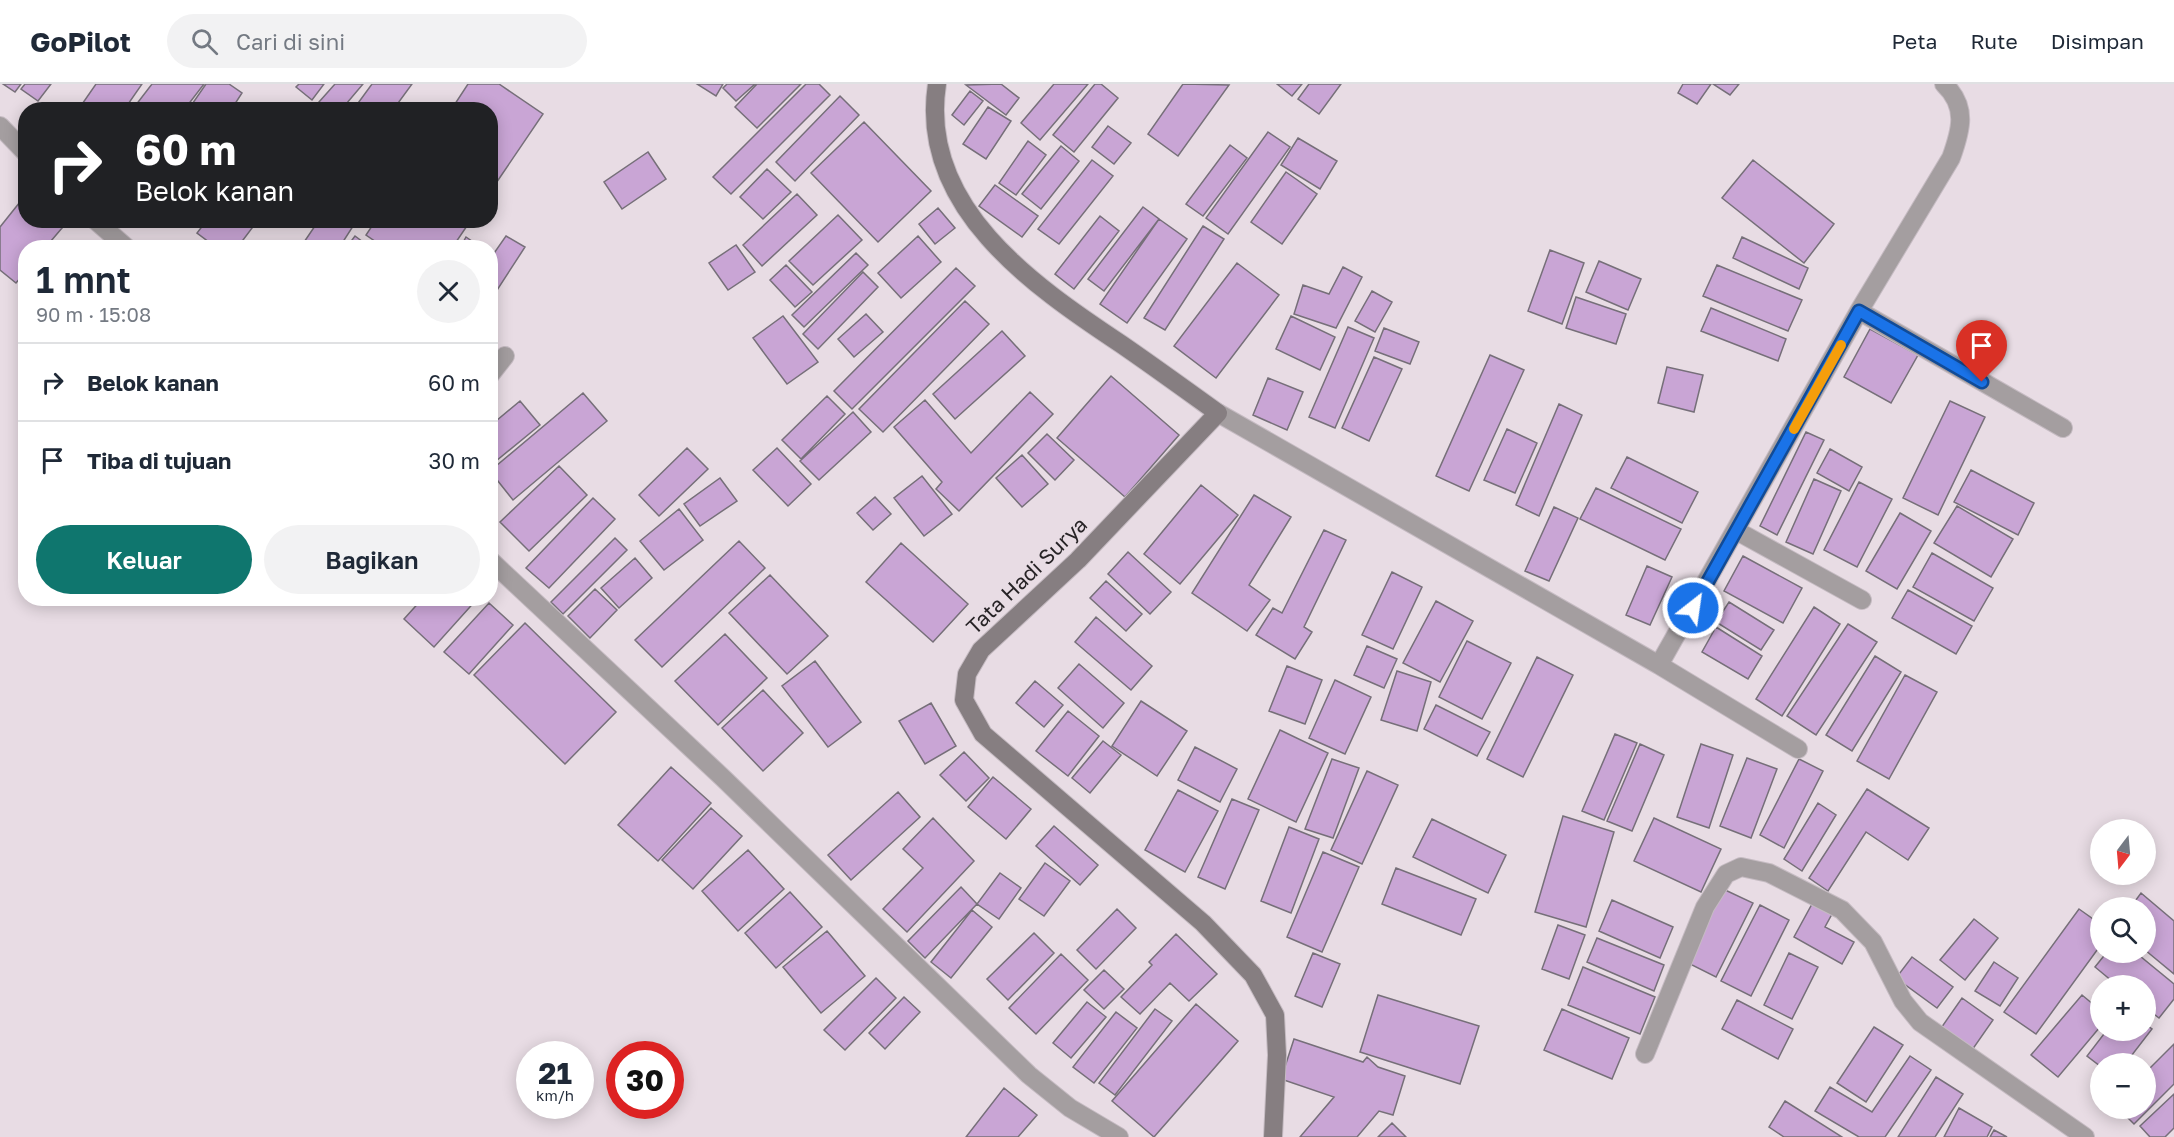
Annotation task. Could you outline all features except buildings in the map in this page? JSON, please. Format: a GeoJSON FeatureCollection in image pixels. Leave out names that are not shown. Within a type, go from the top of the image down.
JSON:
{"type":"FeatureCollection","features":[{"type":"Feature","properties":{"kind":"street"},"geometry":{"type":"LineString","coordinates":[[937,84],[933,121],[944,165],[969,211],[1003,254],[1029,279],[1074,314],[1218,413],[1659,665],[1798,750]]}},
{"type":"Feature","properties":{"kind":"street"},"geometry":{"type":"LineString","coordinates":[[1659,665],[1737,531],[1859,311],[1951,158],[1960,134],[1961,113],[1958,103],[1944,84]]}},
{"type":"Feature","properties":{"kind":"street"},"geometry":{"type":"LineString","coordinates":[[0,126],[18,145]]}},
{"type":"Feature","properties":{"kind":"street"},"geometry":{"type":"LineString","coordinates":[[104,228],[118,240]]}},
{"type":"Feature","properties":{"kind":"street"},"geometry":{"type":"LineString","coordinates":[[1859,311],[2063,429]]}},
{"type":"Feature","properties":{"kind":"street"},"geometry":{"type":"LineString","coordinates":[[498,365],[505,356]]}},
{"type":"Feature","properties":{"kind":"street","name":"Tata Hadi Surya"},"geometry":{"type":"LineString","coordinates":[[1218,413],[1078,560],[981,650],[967,674],[964,700],[982,734],[1203,924],[1252,975],[1275,1015],[1277,1046],[1273,1137]]}},
{"type":"Feature","properties":{"kind":"street"},"geometry":{"type":"LineString","coordinates":[[1737,531],[1862,600]]}},
{"type":"Feature","properties":{"kind":"street"},"geometry":{"type":"LineString","coordinates":[[498,567],[723,778],[1029,1075],[1070,1108],[1119,1137]]}},
{"type":"Feature","properties":{"kind":"street"},"geometry":{"type":"LineString","coordinates":[[1645,1054],[1693,931],[1717,884],[1732,870],[1754,868],[1791,882],[1842,910],[1873,942],[1903,1001],[1920,1022],[2085,1137]]}},
{"type":"Feature","properties":{"kind":"slow traffic"},"geometry":{"type":"LineString","coordinates":[[1794,429],[1841,345]]}},
{"type":"Feature","properties":{"kind":"route"},"geometry":{"type":"LineString","coordinates":[[1693,608],[1859,311],[1982,382]]}}]}
